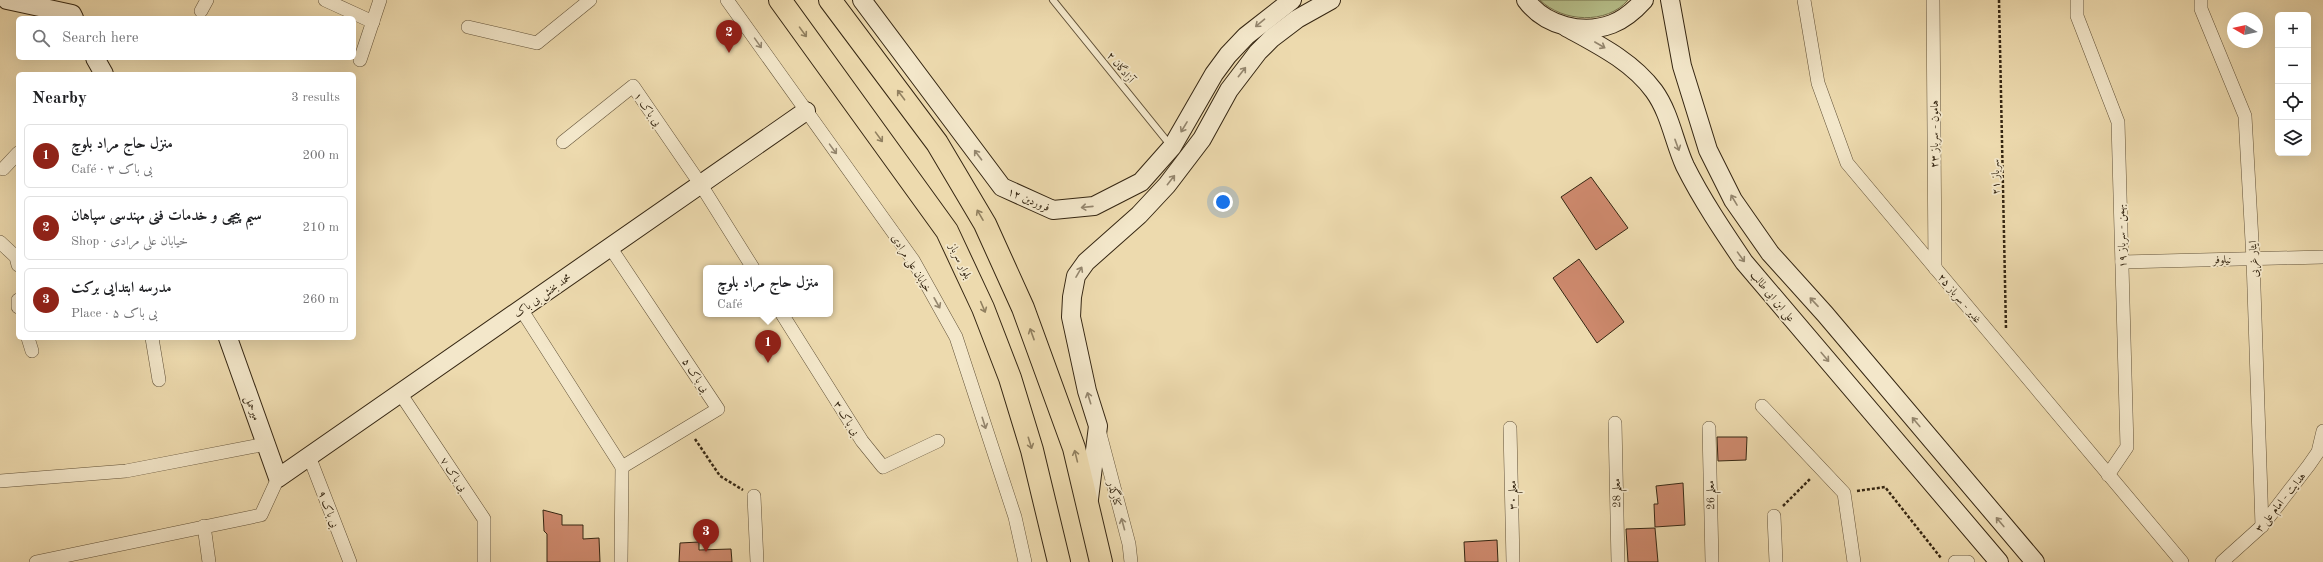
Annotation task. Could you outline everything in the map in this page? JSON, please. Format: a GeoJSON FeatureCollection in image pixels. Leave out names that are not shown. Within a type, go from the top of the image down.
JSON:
{"type":"FeatureCollection","features":[{"type":"Feature","properties":{"kind":"highway","name":"بلوار سرباز"},"geometry":{"type":"LineString","coordinates":[[780,0],[946,231],[983,308],[1010,378],[1032,450],[1059,562]]}},
{"type":"Feature","properties":{"kind":"highway"},"geometry":{"type":"LineString","coordinates":[[830,0],[937,143],[985,224],[1023,308],[1074,448],[1101,562]]}},
{"type":"Feature","properties":{"kind":"street"},"geometry":{"type":"LineString","coordinates":[[7,0],[72,14],[73,16]]}},
{"type":"Feature","properties":{"kind":"street"},"geometry":{"type":"LineString","coordinates":[[326,0],[373,22]]}},
{"type":"Feature","properties":{"kind":"street"},"geometry":{"type":"LineString","coordinates":[[360,60],[380,0]]}},
{"type":"Feature","properties":{"kind":"street"},"geometry":{"type":"LineString","coordinates":[[468,27],[537,43],[590,0]]}},
{"type":"Feature","properties":{"kind":"street","name":"خیابان علی مرادی"},"geometry":{"type":"LineString","coordinates":[[727,0],[806,112],[914,260],[956,337],[1015,517],[1025,562]]}},
{"type":"Feature","properties":{"kind":"street","name":"۱۲ فروردین"},"geometry":{"type":"LineString","coordinates":[[862,0],[1002,187],[1053,210],[1094,206],[1141,182],[1172,147],[1214,74],[1228,55],[1246,36],[1292,0]]}},
{"type":"Feature","properties":{"kind":"street"},"geometry":{"type":"LineString","coordinates":[[1088,506],[1098,426],[1087,391],[1071,317],[1072,297],[1076,276],[1086,262],[1139,215],[1167,186],[1202,139],[1228,90],[1258,52],[1272,38],[1297,19],[1331,0]]}},
{"type":"Feature","properties":{"kind":"street"},"geometry":{"type":"LineString","coordinates":[[1526,0],[1544,17],[1566,27],[1589,29],[1612,24],[1633,12],[1644,0]]}},
{"type":"Feature","properties":{"kind":"street"},"geometry":{"type":"LineString","coordinates":[[1670,0],[1682,66],[1708,150],[1733,200],[1770,253],[1825,314],[2035,562]]}},
{"type":"Feature","properties":{"kind":"street","name":"غدیر - سرباز ۲۵"},"geometry":{"type":"LineString","coordinates":[[1804,0],[1818,83],[1847,163],[2182,562]]}},
{"type":"Feature","properties":{"kind":"street","name":"هامون - سرباز ۲۳"},"geometry":{"type":"LineString","coordinates":[[1933,0],[1935,268]]}},
{"type":"Feature","properties":{"kind":"street","name":"بهمن - سرباز ۱۹"},"geometry":{"type":"LineString","coordinates":[[2077,0],[2078,16],[2118,122],[2127,447],[2108,475]]}},
{"type":"Feature","properties":{"kind":"street","name":"ایثار غربی"},"geometry":{"type":"LineString","coordinates":[[2201,0],[2201,9],[2245,116],[2253,258],[2262,526]]}},
{"type":"Feature","properties":{"kind":"street","name":"علی ابن ابی طالب"},"geometry":{"type":"LineString","coordinates":[[1566,27],[1618,57],[1654,91],[1663,108],[1685,166],[1713,217],[1744,262],[1999,562]]}},
{"type":"Feature","properties":{"kind":"street","name":"بی باک ۱"},"geometry":{"type":"LineString","coordinates":[[563,142],[633,86],[701,184]]}},
{"type":"Feature","properties":{"kind":"street","name":"محمد بخش بی باک"},"geometry":{"type":"LineString","coordinates":[[278,478],[806,112]]}},
{"type":"Feature","properties":{"kind":"street"},"geometry":{"type":"LineString","coordinates":[[3,169],[16,155]]}},
{"type":"Feature","properties":{"kind":"street"},"geometry":{"type":"LineString","coordinates":[[701,184],[751,265]]}},
{"type":"Feature","properties":{"kind":"street"},"geometry":{"type":"LineString","coordinates":[[0,242],[16,257]]}},
{"type":"Feature","properties":{"kind":"street","name":"بی باک ۵"},"geometry":{"type":"LineString","coordinates":[[610,248],[718,409],[622,467]]}},
{"type":"Feature","properties":{"kind":"street","name":"نیلوفر"},"geometry":{"type":"LineString","coordinates":[[2122,262],[2323,257]]}},
{"type":"Feature","properties":{"kind":"street"},"geometry":{"type":"LineString","coordinates":[[521,309],[622,467],[621,562]]}},
{"type":"Feature","properties":{"kind":"street","name":"بی باک ۳"},"geometry":{"type":"LineString","coordinates":[[784,317],[862,441],[883,467],[938,441]]}},
{"type":"Feature","properties":{"kind":"street"},"geometry":{"type":"LineString","coordinates":[[29,340],[32,351]]}},
{"type":"Feature","properties":{"kind":"street"},"geometry":{"type":"LineString","coordinates":[[152,340],[160,380]]}},
{"type":"Feature","properties":{"kind":"street","name":"میرحمل"},"geometry":{"type":"LineString","coordinates":[[229,340],[278,478]]}},
{"type":"Feature","properties":{"kind":"street","name":"بی باک ۷"},"geometry":{"type":"LineString","coordinates":[[400,393],[484,519],[484,562]]}},
{"type":"Feature","properties":{"kind":"street"},"geometry":{"type":"LineString","coordinates":[[1762,406],[1844,493],[1854,562]]}},
{"type":"Feature","properties":{"kind":"street","name":"معلم 28"},"geometry":{"type":"LineString","coordinates":[[1615,423],[1618,562]]}},
{"type":"Feature","properties":{"kind":"street","name":"کنارگذر"},"geometry":{"type":"LineString","coordinates":[[1098,426],[1129,544],[1131,562]]}},
{"type":"Feature","properties":{"kind":"street","name":"معلم ۳۰"},"geometry":{"type":"LineString","coordinates":[[1510,428],[1513,562]]}},
{"type":"Feature","properties":{"kind":"street","name":"معلم 26"},"geometry":{"type":"LineString","coordinates":[[1709,428],[1712,562]]}},
{"type":"Feature","properties":{"kind":"street","name":"هدایت - امام علی ۳"},"geometry":{"type":"LineString","coordinates":[[2222,562],[2262,526],[2320,451],[2323,431]]}},
{"type":"Feature","properties":{"kind":"street"},"geometry":{"type":"LineString","coordinates":[[0,481],[126,471],[266,444]]}},
{"type":"Feature","properties":{"kind":"street","name":"بی باک ۹"},"geometry":{"type":"LineString","coordinates":[[309,456],[350,562]]}},
{"type":"Feature","properties":{"kind":"street"},"geometry":{"type":"LineString","coordinates":[[36,562],[204,526],[261,516],[278,478]]}},
{"type":"Feature","properties":{"kind":"street"},"geometry":{"type":"LineString","coordinates":[[754,496],[757,562]]}},
{"type":"Feature","properties":{"kind":"street"},"geometry":{"type":"LineString","coordinates":[[1774,516],[1776,562]]}},
{"type":"Feature","properties":{"kind":"street"},"geometry":{"type":"LineString","coordinates":[[204,526],[209,562]]}},
{"type":"Feature","properties":{"kind":"street"},"geometry":{"type":"LineString","coordinates":[[2005,562],[2020,546]]}},
{"type":"Feature","properties":{"kind":"street"},"geometry":{"type":"LineString","coordinates":[[1955,562],[1968,562]]}},
{"type":"Feature","properties":{"kind":"lane","name":"آزادگان ۲"},"geometry":{"type":"LineString","coordinates":[[1054,0],[1172,147]]}},
{"type":"Feature","properties":{"kind":"path","name":"سرباز ۲۱"},"geometry":{"type":"LineString","coordinates":[[1999,0],[2007,354]]}},
{"type":"Feature","properties":{"kind":"path"},"geometry":{"type":"LineString","coordinates":[[687,427],[720,476],[754,496]]}},
{"type":"Feature","properties":{"kind":"path"},"geometry":{"type":"LineString","coordinates":[[1774,516],[1821,468]]}},
{"type":"Feature","properties":{"kind":"path"},"geometry":{"type":"LineString","coordinates":[[1844,493],[1885,487],[1944,562]]}},
{"type":"Feature","properties":{"kind":"green space"},"geometry":{"type":"Polygon","coordinates":[[[1540,0],[1628,0],[1619,8],[1608,14],[1584,18],[1560,13],[1540,0]]]}},
{"type":"Feature","properties":{"kind":"building"},"geometry":{"type":"Polygon","coordinates":[[[1591,177],[1628,228],[1596,250],[1561,197],[1591,177]]]}},
{"type":"Feature","properties":{"kind":"building"},"geometry":{"type":"Polygon","coordinates":[[[1579,259],[1624,322],[1597,343],[1553,278],[1579,259]]]}},
{"type":"Feature","properties":{"kind":"building"},"geometry":{"type":"Polygon","coordinates":[[[1717,437],[1747,437],[1746,460],[1718,461],[1717,437]]]}},
{"type":"Feature","properties":{"kind":"building"},"geometry":{"type":"Polygon","coordinates":[[[1683,483],[1685,525],[1655,527],[1654,504],[1658,504],[1656,486],[1683,483]]]}},
{"type":"Feature","properties":{"kind":"building"},"geometry":{"type":"Polygon","coordinates":[[[543,510],[562,515],[562,525],[583,525],[583,539],[599,538],[600,562],[547,562],[547,534],[544,531],[543,510]]]}},
{"type":"Feature","properties":{"kind":"building"},"geometry":{"type":"Polygon","coordinates":[[[1655,528],[1658,562],[1628,562],[1626,529],[1655,528]]]}},
{"type":"Feature","properties":{"kind":"building"},"geometry":{"type":"Polygon","coordinates":[[[1497,540],[1498,562],[1465,562],[1464,542],[1497,540]]]}},
{"type":"Feature","properties":{"kind":"building"},"geometry":{"type":"Polygon","coordinates":[[[699,542],[699,550],[731,549],[732,562],[679,562],[680,543],[699,542]]]}},
{"type":"Feature","properties":{"kind":"place","name":"سیم پیچی و خدمات فنی مهندسی سپاهان"},"geometry":{"type":"Point","coordinates":[729,53]}},
{"type":"Feature","properties":{"kind":"place","name":"منزل حاج مراد بلوچ"},"geometry":{"type":"Point","coordinates":[768,363]}},
{"type":"Feature","properties":{"kind":"place","name":"مدرسه ابتدایی برکت"},"geometry":{"type":"Point","coordinates":[706,552]}}]}
